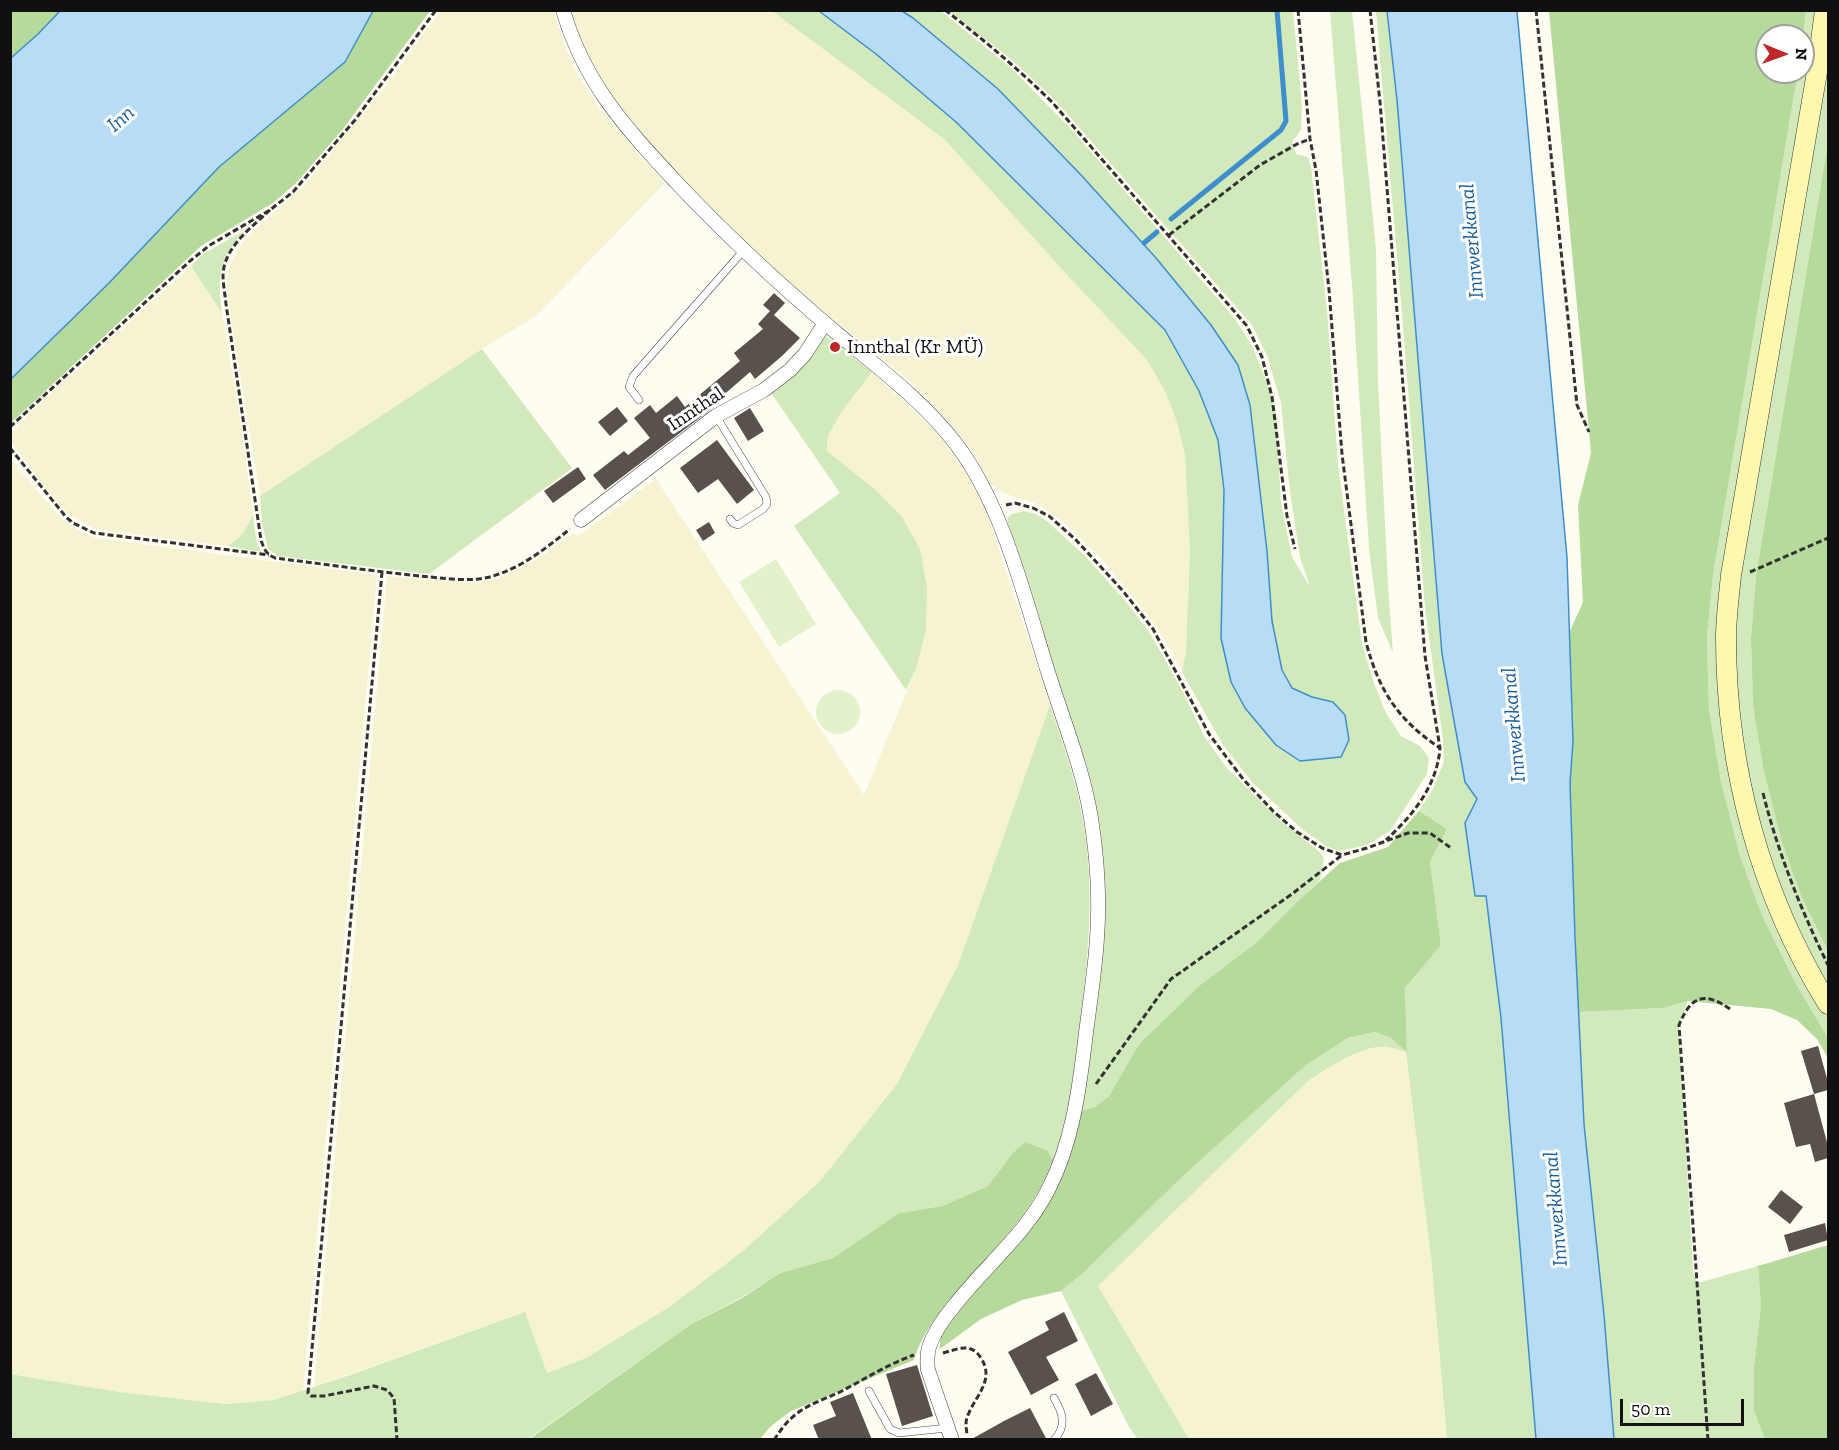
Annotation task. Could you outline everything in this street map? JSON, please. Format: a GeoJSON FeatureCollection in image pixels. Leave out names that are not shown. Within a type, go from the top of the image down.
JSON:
{"type":"FeatureCollection","features":[{"type":"Feature","properties":{"kind":"main road"},"geometry":{"type":"LineString","coordinates":[[1825,10],[1743,576],[1726,636],[1727,685],[1732,735],[1739,779],[1752,831],[1780,910],[1800,954],[1828,1004]]}},
{"type":"Feature","properties":{"kind":"street"},"geometry":{"type":"LineString","coordinates":[[562,10],[581,60],[612,110],[641,145],[744,250],[887,375],[943,428],[975,471],[993,507],[1012,559],[1087,798],[1096,860],[1098,935],[1081,1074],[1070,1132],[1060,1163],[1040,1204],[1028,1221],[962,1295],[932,1340],[928,1355],[931,1379],[949,1434]]}},
{"type":"Feature","properties":{"kind":"street","name":"Innthal"},"geometry":{"type":"LineString","coordinates":[[581,520],[716,416],[764,390],[790,370],[805,354],[825,323]]}},
{"type":"Feature","properties":{"kind":"lane"},"geometry":{"type":"LineString","coordinates":[[639,400],[629,387],[633,376],[744,250]]}},
{"type":"Feature","properties":{"kind":"lane"},"geometry":{"type":"LineString","coordinates":[[716,416],[766,497],[767,504],[738,525],[730,519]]}},
{"type":"Feature","properties":{"kind":"lane"},"geometry":{"type":"LineString","coordinates":[[869,1391],[890,1429],[899,1433],[949,1434]]}},
{"type":"Feature","properties":{"kind":"lane"},"geometry":{"type":"LineString","coordinates":[[1054,1398],[1063,1418],[1054,1440]]}},
{"type":"Feature","properties":{"kind":"path"},"geometry":{"type":"LineString","coordinates":[[269,555],[261,540],[225,304],[223,273],[227,258],[243,235],[293,192],[319,163],[355,120],[436,10]]}},
{"type":"Feature","properties":{"kind":"path"},"geometry":{"type":"LineString","coordinates":[[945,10],[1018,69],[1052,102],[1247,327],[1262,357],[1272,398],[1287,516],[1295,549]]}},
{"type":"Feature","properties":{"kind":"path"},"geometry":{"type":"LineString","coordinates":[[1298,10],[1310,139],[1316,170],[1329,290],[1342,454],[1366,642],[1385,692],[1400,714],[1419,734],[1440,748]]}},
{"type":"Feature","properties":{"kind":"path"},"geometry":{"type":"LineString","coordinates":[[1370,10],[1380,102],[1424,645],[1440,748],[1439,762],[1424,797],[1403,824],[1386,840]]}},
{"type":"Feature","properties":{"kind":"path"},"geometry":{"type":"LineString","coordinates":[[1536,10],[1577,405],[1589,432]]}},
{"type":"Feature","properties":{"kind":"path"},"geometry":{"type":"LineString","coordinates":[[1169,235],[1260,165],[1310,139]]}},
{"type":"Feature","properties":{"kind":"path"},"geometry":{"type":"LineString","coordinates":[[10,427],[190,261],[210,245],[270,210]]}},
{"type":"Feature","properties":{"kind":"path"},"geometry":{"type":"LineString","coordinates":[[10,448],[66,517],[94,533],[382,572],[448,579],[491,577],[515,568],[540,553],[581,520]]}},
{"type":"Feature","properties":{"kind":"path"},"geometry":{"type":"LineString","coordinates":[[993,507],[1015,503],[1033,508],[1049,516],[1076,540],[1123,591],[1153,629],[1209,734],[1243,779],[1297,832],[1322,848],[1342,855]]}},
{"type":"Feature","properties":{"kind":"path"},"geometry":{"type":"LineString","coordinates":[[1743,576],[1828,538]]}},
{"type":"Feature","properties":{"kind":"path"},"geometry":{"type":"LineString","coordinates":[[382,572],[309,1393],[311,1396],[324,1396],[374,1386],[387,1390],[394,1398],[397,1440]]}},
{"type":"Feature","properties":{"kind":"path"},"geometry":{"type":"LineString","coordinates":[[1763,793],[1791,882],[1828,965]]}},
{"type":"Feature","properties":{"kind":"path"},"geometry":{"type":"LineString","coordinates":[[1094,1086],[1171,979],[1292,894],[1342,855],[1367,849],[1408,833],[1430,833],[1451,848]]}},
{"type":"Feature","properties":{"kind":"path"},"geometry":{"type":"LineString","coordinates":[[1708,1440],[1679,1025],[1689,1005],[1695,1001],[1716,999],[1730,1009]]}},
{"type":"Feature","properties":{"kind":"path"},"geometry":{"type":"LineString","coordinates":[[774,1440],[782,1427],[813,1403],[900,1360],[919,1353],[928,1355],[964,1347],[977,1351],[984,1362],[987,1378],[968,1415],[966,1427],[968,1440]]}},
{"type":"Feature","properties":{"kind":"shaded area"},"geometry":{"type":"Polygon","coordinates":[[[440,11],[554,11],[565,46],[578,76],[599,108],[665,183],[536,316],[482,349],[260,496],[229,306],[227,284],[233,258],[245,240],[304,186],[388,83],[440,11]]]}},
{"type":"Feature","properties":{"kind":"shaded area"},"geometry":{"type":"Polygon","coordinates":[[[569,11],[772,11],[944,139],[1147,360],[1165,391],[1177,422],[1185,455],[1188,493],[1190,550],[1186,651],[1182,672],[1150,618],[1101,558],[1066,524],[1040,505],[1003,493],[990,483],[976,458],[949,422],[912,383],[761,260],[656,152],[612,98],[581,47],[569,11]]]}},
{"type":"Feature","properties":{"kind":"shaded area"},"geometry":{"type":"Polygon","coordinates":[[[191,266],[222,313],[241,424],[253,514],[248,528],[235,542],[227,546],[91,527],[68,514],[11,442],[11,434],[32,411],[191,266]]]}},
{"type":"Feature","properties":{"kind":"shaded area"},"geometry":{"type":"Polygon","coordinates":[[[872,372],[938,434],[967,475],[986,510],[1050,705],[958,965],[897,1084],[820,1181],[744,1250],[669,1307],[586,1358],[547,1373],[525,1312],[314,1387],[387,576],[474,583],[497,579],[539,558],[573,533],[577,537],[656,479],[864,795],[916,669],[876,490],[827,451],[828,436],[840,414],[872,372]]]}},
{"type":"Feature","properties":{"kind":"shaded area"},"geometry":{"type":"Polygon","coordinates":[[[10,458],[64,521],[81,532],[97,538],[377,575],[303,1391],[274,1400],[226,1404],[119,1392],[11,1374],[10,458]]]}},
{"type":"Feature","properties":{"kind":"shaded area"},"geometry":{"type":"Polygon","coordinates":[[[1386,1046],[1407,1052],[1431,1257],[1447,1439],[1189,1439],[1097,1286],[1308,1081],[1360,1051],[1386,1046]]]}},
{"type":"Feature","properties":{"kind":"green space"},"geometry":{"type":"Polygon","coordinates":[[[11,11],[60,11],[11,58],[11,11]]]}},
{"type":"Feature","properties":{"kind":"green space"},"geometry":{"type":"Polygon","coordinates":[[[373,11],[430,11],[343,129],[296,183],[273,203],[201,246],[11,423],[11,379],[109,283],[219,167],[345,62],[373,11]]]}},
{"type":"Feature","properties":{"kind":"green space"},"geometry":{"type":"Polygon","coordinates":[[[772,11],[819,11],[876,54],[956,122],[1165,330],[1199,391],[1218,440],[1224,490],[1223,576],[1245,708],[1276,745],[1300,761],[1341,757],[1333,702],[1312,697],[1292,688],[1282,670],[1272,621],[1267,551],[1250,405],[1156,258],[1082,176],[998,89],[902,11],[941,11],[1010,67],[1074,132],[1235,319],[1252,346],[1276,412],[1281,503],[1292,557],[1310,587],[1300,557],[1290,492],[1281,403],[1268,358],[1252,325],[1055,100],[1012,60],[949,11],[1293,11],[1302,105],[1301,130],[1292,142],[1296,154],[1308,157],[1311,166],[1327,311],[1338,465],[1362,644],[1385,711],[1401,736],[1420,746],[1429,758],[1427,774],[1390,831],[1367,845],[1339,851],[1326,846],[1303,830],[1253,783],[1223,745],[1182,672],[1186,651],[1190,550],[1185,455],[1177,422],[1165,391],[1147,360],[944,139],[772,11]]]}},
{"type":"Feature","properties":{"kind":"green space"},"geometry":{"type":"Polygon","coordinates":[[[1330,11],[1352,11],[1376,248],[1378,381],[1393,653],[1378,618],[1369,549],[1352,285],[1330,11]]]}},
{"type":"Feature","properties":{"kind":"green space"},"geometry":{"type":"Polygon","coordinates":[[[1376,11],[1387,11],[1397,100],[1442,654],[1465,782],[1477,799],[1475,895],[1486,896],[1501,1018],[1536,1439],[1447,1439],[1431,1257],[1406,1052],[1378,1047],[1357,1053],[1308,1081],[1098,1286],[1189,1439],[1138,1439],[1129,1427],[1061,1291],[1306,1065],[1348,1038],[1375,1032],[1391,1038],[1407,1051],[1405,988],[1441,945],[1430,862],[1447,829],[1419,811],[1432,791],[1444,762],[1443,740],[1425,608],[1376,11]]]}},
{"type":"Feature","properties":{"kind":"green space"},"geometry":{"type":"Polygon","coordinates":[[[1549,11],[1806,11],[1805,24],[1755,24],[1755,84],[1796,84],[1713,575],[1707,637],[1709,709],[1721,781],[1740,856],[1762,915],[1795,982],[1828,1038],[1828,1058],[1817,1039],[1797,1020],[1771,1009],[1688,1001],[1664,1008],[1578,1012],[1570,783],[1573,742],[1570,631],[1583,602],[1578,505],[1591,453],[1549,11]]]}},
{"type":"Feature","properties":{"kind":"green space"},"geometry":{"type":"Polygon","coordinates":[[[1806,11],[1828,11],[1828,142],[1756,575],[1751,638],[1753,705],[1802,898],[1828,951],[1828,1038],[1795,982],[1762,915],[1740,856],[1721,781],[1709,709],[1707,637],[1713,575],[1796,84],[1815,84],[1815,24],[1805,24],[1806,11]]]}},
{"type":"Feature","properties":{"kind":"green space"},"geometry":{"type":"Polygon","coordinates":[[[1828,142],[1828,951],[1802,898],[1782,842],[1764,771],[1753,705],[1751,638],[1756,575],[1828,142]]]}},
{"type":"Feature","properties":{"kind":"green space"},"geometry":{"type":"Polygon","coordinates":[[[244,231],[229,251],[222,269],[220,289],[222,313],[191,266],[203,254],[244,231]]]}},
{"type":"Feature","properties":{"kind":"green space"},"geometry":{"type":"Polygon","coordinates":[[[826,336],[872,372],[840,414],[828,436],[827,451],[876,490],[902,517],[920,549],[927,588],[926,630],[916,669],[906,690],[794,526],[840,493],[769,390],[806,360],[826,336]]]}},
{"type":"Feature","properties":{"kind":"green space"},"geometry":{"type":"Polygon","coordinates":[[[482,349],[572,468],[429,574],[278,556],[268,549],[262,523],[260,496],[482,349]]]}},
{"type":"Feature","properties":{"kind":"green space"},"geometry":{"type":"Polygon","coordinates":[[[1024,511],[1036,514],[1047,521],[1085,556],[1128,604],[1151,635],[1183,692],[1204,736],[1226,767],[1282,822],[1320,852],[1324,858],[1320,880],[1257,942],[1199,986],[1139,1044],[1109,1096],[1095,1107],[1079,1111],[1089,1065],[1101,966],[1104,875],[1100,826],[1065,701],[1008,524],[1007,518],[1024,511]]]}},
{"type":"Feature","properties":{"kind":"green space"},"geometry":{"type":"Polygon","coordinates":[[[253,514],[256,539],[261,552],[227,546],[243,533],[253,514]]]}},
{"type":"Feature","properties":{"kind":"green space"},"geometry":{"type":"Polygon","coordinates":[[[776,559],[816,624],[779,647],[739,582],[776,559]]]}},
{"type":"Feature","properties":{"kind":"green space"},"geometry":{"type":"Polygon","coordinates":[[[838,690],[847,691],[854,696],[859,703],[859,721],[854,728],[847,733],[838,734],[829,733],[822,728],[817,721],[816,712],[817,703],[822,696],[829,691],[838,690]]]}},
{"type":"Feature","properties":{"kind":"green space"},"geometry":{"type":"Polygon","coordinates":[[[1050,705],[1080,805],[1088,863],[1089,893],[1088,952],[1078,1041],[1066,1116],[1053,1160],[1048,1151],[1012,1154],[988,1186],[942,1206],[899,1213],[833,1258],[780,1273],[690,1325],[528,1439],[11,1439],[10,1374],[119,1392],[226,1404],[274,1400],[525,1312],[547,1373],[586,1358],[669,1307],[744,1250],[820,1181],[897,1084],[958,965],[1050,705]]]}},
{"type":"Feature","properties":{"kind":"green space"},"geometry":{"type":"Polygon","coordinates":[[[1419,811],[1447,829],[1430,862],[1441,945],[1405,988],[1407,1052],[1391,1038],[1375,1032],[1348,1038],[1306,1065],[1061,1291],[1022,1300],[981,1319],[940,1349],[942,1335],[956,1315],[1048,1205],[1069,1153],[1079,1111],[1095,1107],[1109,1096],[1139,1044],[1199,986],[1257,942],[1340,863],[1388,847],[1419,811]]]}},
{"type":"Feature","properties":{"kind":"green space"},"geometry":{"type":"Polygon","coordinates":[[[1688,1001],[1679,1026],[1693,1272],[1697,1283],[1758,1266],[1761,1306],[1754,1366],[1754,1411],[1765,1439],[1614,1439],[1604,1315],[1584,1124],[1578,1012],[1664,1008],[1688,1001]]]}},
{"type":"Feature","properties":{"kind":"green space"},"geometry":{"type":"Polygon","coordinates":[[[1025,1142],[1048,1151],[1053,1160],[1045,1178],[1026,1211],[935,1319],[914,1360],[791,1411],[771,1426],[760,1439],[528,1440],[690,1325],[742,1298],[780,1273],[833,1258],[899,1213],[942,1206],[988,1186],[1012,1154],[1025,1142]]]}},
{"type":"Feature","properties":{"kind":"green space"},"geometry":{"type":"Polygon","coordinates":[[[1828,1245],[1828,1439],[1765,1439],[1754,1411],[1754,1366],[1761,1306],[1758,1266],[1828,1245]]]}},
{"type":"Feature","properties":{"kind":"water","name":"Inn"},"geometry":{"type":"Polygon","coordinates":[[[60,11],[373,11],[345,62],[219,167],[109,283],[11,379],[11,58],[60,11]]]}},
{"type":"Feature","properties":{"kind":"water"},"geometry":{"type":"Polygon","coordinates":[[[819,11],[902,11],[913,18],[998,89],[1082,176],[1156,258],[1211,325],[1238,365],[1250,405],[1267,551],[1272,621],[1282,670],[1292,688],[1312,697],[1333,702],[1345,715],[1349,740],[1341,757],[1300,761],[1276,745],[1245,708],[1231,682],[1221,638],[1224,490],[1218,440],[1199,391],[1165,330],[956,122],[876,54],[819,11]]]}},
{"type":"Feature","properties":{"kind":"water","name":"Innwerkkanal"},"geometry":{"type":"Polygon","coordinates":[[[1387,11],[1517,11],[1567,557],[1573,742],[1570,783],[1584,1124],[1604,1315],[1614,1439],[1536,1439],[1501,1018],[1486,896],[1475,896],[1465,823],[1477,799],[1465,782],[1442,654],[1397,100],[1387,11]]]}},
{"type":"Feature","properties":{"kind":"building"},"geometry":{"type":"Polygon","coordinates":[[[774,293],[785,303],[774,315],[800,338],[755,379],[750,372],[712,405],[714,407],[605,490],[593,475],[624,451],[628,455],[650,438],[634,418],[650,405],[656,413],[677,396],[685,407],[740,361],[734,353],[763,329],[758,324],[770,311],[763,305],[774,293]]]}},
{"type":"Feature","properties":{"kind":"building"},"geometry":{"type":"Polygon","coordinates":[[[617,407],[628,421],[610,436],[598,422],[617,407]]]}},
{"type":"Feature","properties":{"kind":"building"},"geometry":{"type":"Polygon","coordinates":[[[750,408],[764,431],[748,441],[734,418],[750,408]]]}},
{"type":"Feature","properties":{"kind":"building"},"geometry":{"type":"Polygon","coordinates":[[[717,440],[754,490],[737,504],[718,479],[698,493],[680,468],[717,440]]]}},
{"type":"Feature","properties":{"kind":"building"},"geometry":{"type":"Polygon","coordinates":[[[578,467],[586,479],[553,503],[544,491],[578,467]]]}},
{"type":"Feature","properties":{"kind":"building"},"geometry":{"type":"Polygon","coordinates":[[[709,522],[715,533],[703,541],[696,530],[709,522]]]}},
{"type":"Feature","properties":{"kind":"building"},"geometry":{"type":"Polygon","coordinates":[[[1818,1046],[1828,1090],[1814,1094],[1801,1051],[1818,1046]]]}},
{"type":"Feature","properties":{"kind":"building"},"geometry":{"type":"Polygon","coordinates":[[[1814,1094],[1828,1146],[1828,1158],[1815,1162],[1810,1144],[1796,1147],[1784,1103],[1814,1094]]]}},
{"type":"Feature","properties":{"kind":"building"},"geometry":{"type":"Polygon","coordinates":[[[1781,1190],[1803,1207],[1790,1224],[1768,1207],[1781,1190]]]}},
{"type":"Feature","properties":{"kind":"building"},"geometry":{"type":"Polygon","coordinates":[[[1825,1223],[1828,1240],[1789,1252],[1784,1235],[1825,1223]]]}},
{"type":"Feature","properties":{"kind":"building"},"geometry":{"type":"Polygon","coordinates":[[[1064,1312],[1078,1341],[1046,1357],[1059,1380],[1031,1395],[1008,1352],[1049,1330],[1045,1322],[1064,1312]]]}},
{"type":"Feature","properties":{"kind":"building"},"geometry":{"type":"Polygon","coordinates":[[[917,1365],[933,1416],[902,1426],[886,1374],[917,1365]]]}},
{"type":"Feature","properties":{"kind":"building"},"geometry":{"type":"Polygon","coordinates":[[[1096,1373],[1113,1404],[1091,1416],[1075,1384],[1096,1373]]]}},
{"type":"Feature","properties":{"kind":"building"},"geometry":{"type":"Polygon","coordinates":[[[853,1393],[872,1440],[819,1440],[813,1425],[836,1416],[830,1402],[853,1393]]]}},
{"type":"Feature","properties":{"kind":"building"},"geometry":{"type":"Polygon","coordinates":[[[1030,1408],[1047,1440],[970,1440],[1004,1421],[1030,1408]]]}},
{"type":"Feature","properties":{"kind":"waterway"},"geometry":{"type":"LineString","coordinates":[[1171,219],[1281,130],[1286,121],[1277,10]]}},
{"type":"Feature","properties":{"kind":"waterway"},"geometry":{"type":"LineString","coordinates":[[1144,243],[1157,232]]}},
{"type":"Feature","properties":{"kind":"place","name":"Innthal (Kr MÜ)"},"geometry":{"type":"Point","coordinates":[835,347]}}]}
